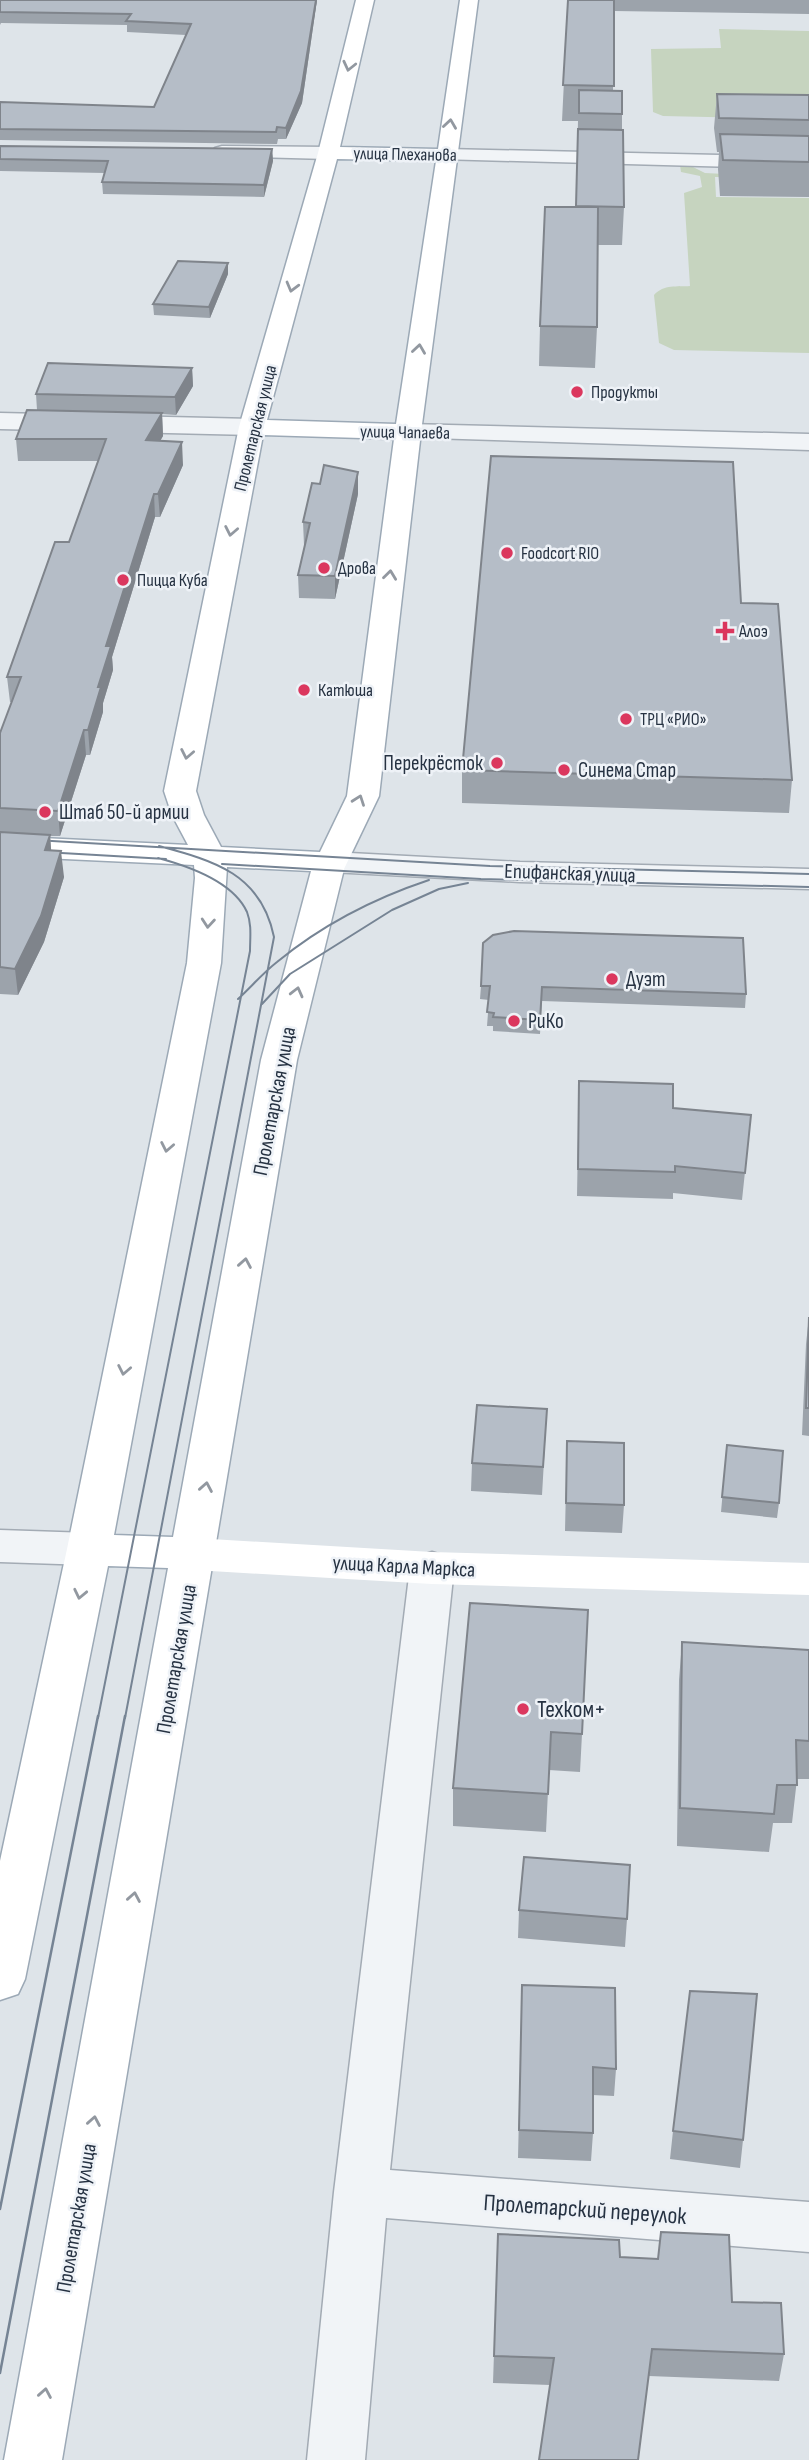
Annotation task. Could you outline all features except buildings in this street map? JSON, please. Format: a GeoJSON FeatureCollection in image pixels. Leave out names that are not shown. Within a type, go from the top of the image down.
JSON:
{"type":"FeatureCollection","features":[{"type":"Feature","properties":{"kind":"main road","name":"Пролетарская улица"},"geometry":{"type":"LineString","coordinates":[[0,1979],[89,1549],[204,963],[211,878],[210,856],[188,815],[180,791],[252,428],[328,153],[365,0]]}},
{"type":"Feature","properties":{"kind":"main road","name":"Пролетарская улица"},"geometry":{"type":"LineString","coordinates":[[33,2460],[279,1060],[331,862],[363,796],[408,432],[469,0]]}},
{"type":"Feature","properties":{"kind":"main road","name":"улица Плеханова"},"geometry":{"type":"LineString","coordinates":[[328,153],[446,155]]}},
{"type":"Feature","properties":{"kind":"main road","name":"улица Чапаева"},"geometry":{"type":"LineString","coordinates":[[252,428],[408,432]]}},
{"type":"Feature","properties":{"kind":"main road"},"geometry":{"type":"LineString","coordinates":[[0,846],[331,862]]}},
{"type":"Feature","properties":{"kind":"main road","name":"улица Карла Маркса"},"geometry":{"type":"LineString","coordinates":[[89,1549],[432,1568],[809,1579]]}},
{"type":"Feature","properties":{"kind":"street","name":"улица Плеханова"},"geometry":{"type":"LineString","coordinates":[[204,151],[328,153]]}},
{"type":"Feature","properties":{"kind":"street","name":"улица Плеханова"},"geometry":{"type":"LineString","coordinates":[[446,155],[809,163]]}},
{"type":"Feature","properties":{"kind":"street","name":"улица Чапаева"},"geometry":{"type":"LineString","coordinates":[[0,421],[252,428]]}},
{"type":"Feature","properties":{"kind":"street","name":"улица Чапаева"},"geometry":{"type":"LineString","coordinates":[[408,432],[809,442]]}},
{"type":"Feature","properties":{"kind":"street","name":"Епифанская улица"},"geometry":{"type":"LineString","coordinates":[[331,862],[520,872],[809,879]]}},
{"type":"Feature","properties":{"kind":"street","name":"улица Карла Маркса"},"geometry":{"type":"LineString","coordinates":[[0,1546],[89,1549]]}},
{"type":"Feature","properties":{"kind":"street"},"geometry":{"type":"LineString","coordinates":[[336,2460],[361,2192],[432,1568]]}},
{"type":"Feature","properties":{"kind":"street","name":"Пролетарский переулок"},"geometry":{"type":"LineString","coordinates":[[361,2192],[809,2227]]}},
{"type":"Feature","properties":{"kind":"green space"},"geometry":{"type":"Polygon","coordinates":[[[719,29],[809,31],[809,110],[793,119],[663,116],[653,112],[651,49],[721,48],[719,29]]]}},
{"type":"Feature","properties":{"kind":"green space"},"geometry":{"type":"Polygon","coordinates":[[[680,165],[691,166],[705,173],[807,178],[715,177],[716,197],[809,198],[809,353],[674,350],[659,343],[654,295],[666,288],[690,286],[684,193],[702,187],[700,176],[681,172],[680,165]]]}},
{"type":"Feature","properties":{"kind":"tram line"},"geometry":{"type":"LineString","coordinates":[[0,838],[163,847]]}},
{"type":"Feature","properties":{"kind":"tram line"},"geometry":{"type":"LineString","coordinates":[[159,846],[163,847]]}},
{"type":"Feature","properties":{"kind":"tram line"},"geometry":{"type":"LineString","coordinates":[[163,847],[490,866],[809,874]]}},
{"type":"Feature","properties":{"kind":"tram line"},"geometry":{"type":"LineString","coordinates":[[163,847],[217,865],[247,884],[268,916],[274,937],[268,970]]}},
{"type":"Feature","properties":{"kind":"tram line"},"geometry":{"type":"LineString","coordinates":[[44,852],[160,859]]}},
{"type":"Feature","properties":{"kind":"tram line"},"geometry":{"type":"LineString","coordinates":[[160,859],[166,859]]}},
{"type":"Feature","properties":{"kind":"tram line"},"geometry":{"type":"LineString","coordinates":[[160,859],[196,870],[221,883],[240,901],[247,912],[250,951],[241,996]]}},
{"type":"Feature","properties":{"kind":"tram line"},"geometry":{"type":"LineString","coordinates":[[222,864],[481,879],[809,887]]}},
{"type":"Feature","properties":{"kind":"tram line"},"geometry":{"type":"LineString","coordinates":[[268,970],[312,936],[331,925],[369,904],[429,880]]}},
{"type":"Feature","properties":{"kind":"tram line"},"geometry":{"type":"LineString","coordinates":[[262,1004],[290,974],[392,910],[439,889],[468,883]]}},
{"type":"Feature","properties":{"kind":"tram line"},"geometry":{"type":"LineString","coordinates":[[125,1718],[268,970]]}},
{"type":"Feature","properties":{"kind":"tram line"},"geometry":{"type":"LineString","coordinates":[[241,996],[268,970]]}},
{"type":"Feature","properties":{"kind":"tram line"},"geometry":{"type":"LineString","coordinates":[[98,1718],[241,996]]}},
{"type":"Feature","properties":{"kind":"tram line"},"geometry":{"type":"LineString","coordinates":[[238,999],[241,996]]}},
{"type":"Feature","properties":{"kind":"tram line"},"geometry":{"type":"LineString","coordinates":[[0,2209],[98,1716]]}},
{"type":"Feature","properties":{"kind":"tram line"},"geometry":{"type":"LineString","coordinates":[[0,2373],[125,1716]]}},
{"type":"Feature","properties":{"kind":"place","name":"Продукты"},"geometry":{"type":"Point","coordinates":[577,392]}},
{"type":"Feature","properties":{"kind":"place","name":"Foodcort RIO"},"geometry":{"type":"Point","coordinates":[507,553]}},
{"type":"Feature","properties":{"kind":"place","name":"Дрова"},"geometry":{"type":"Point","coordinates":[324,568]}},
{"type":"Feature","properties":{"kind":"place","name":"Пицца Куба"},"geometry":{"type":"Point","coordinates":[123,580]}},
{"type":"Feature","properties":{"kind":"place","name":"Алоэ"},"geometry":{"type":"Point","coordinates":[725,631]}},
{"type":"Feature","properties":{"kind":"place","name":"Катюша"},"geometry":{"type":"Point","coordinates":[304,690]}},
{"type":"Feature","properties":{"kind":"place","name":"ТРЦ «РИО»"},"geometry":{"type":"Point","coordinates":[626,719]}},
{"type":"Feature","properties":{"kind":"place","name":"Перекрёсток"},"geometry":{"type":"Point","coordinates":[497,763]}},
{"type":"Feature","properties":{"kind":"place","name":"Синема Стар"},"geometry":{"type":"Point","coordinates":[564,770]}},
{"type":"Feature","properties":{"kind":"place","name":"Штаб 50-й армии"},"geometry":{"type":"Point","coordinates":[45,812]}},
{"type":"Feature","properties":{"kind":"place","name":"Дуэт"},"geometry":{"type":"Point","coordinates":[612,979]}},
{"type":"Feature","properties":{"kind":"place","name":"РиКо"},"geometry":{"type":"Point","coordinates":[514,1021]}},
{"type":"Feature","properties":{"kind":"place","name":"Техком+"},"geometry":{"type":"Point","coordinates":[523,1709]}}]}
